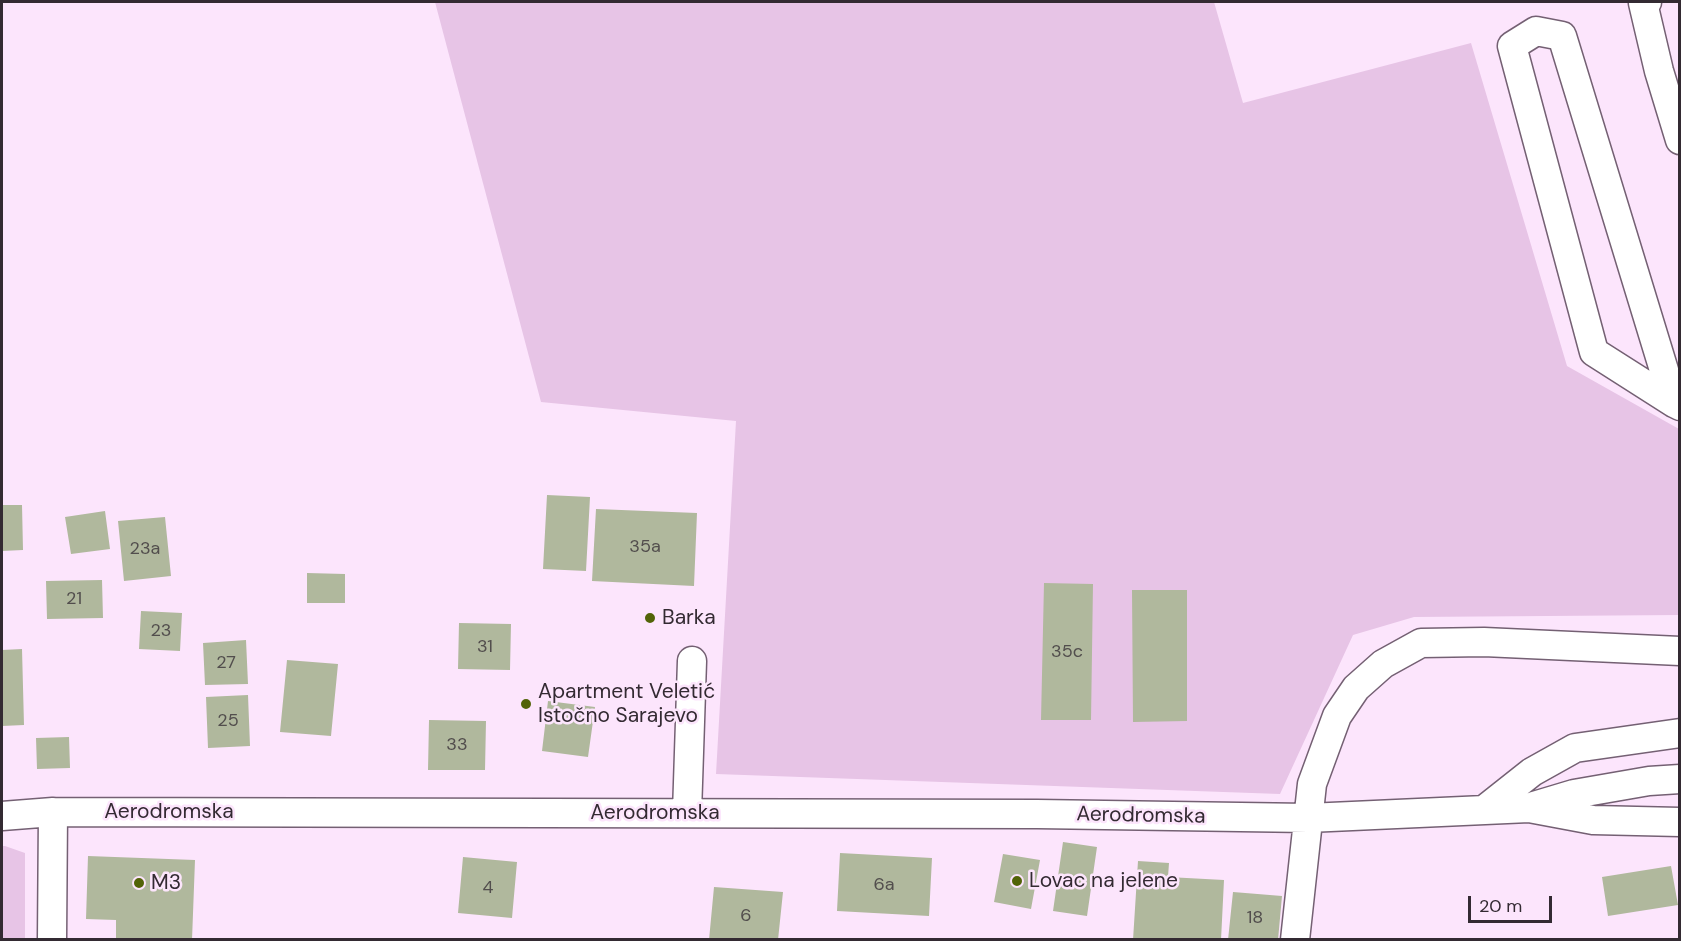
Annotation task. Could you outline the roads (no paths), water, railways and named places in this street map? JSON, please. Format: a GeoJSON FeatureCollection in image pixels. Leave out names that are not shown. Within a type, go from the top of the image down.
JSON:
{"type":"FeatureCollection","features":[{"type":"Feature","properties":{"kind":"street"},"geometry":{"type":"LineString","coordinates":[[1647,2],[1643,3],[1648,25],[1680,140]]}},
{"type":"Feature","properties":{"kind":"street"},"geometry":{"type":"LineString","coordinates":[[1536,31],[1562,36],[1677,405],[1594,352],[1512,46],[1536,31]]}},
{"type":"Feature","properties":{"kind":"street"},"geometry":{"type":"LineString","coordinates":[[1295,939],[1312,784],[1337,716],[1356,688],[1383,664],[1421,643],[1484,642],[1680,651]]}},
{"type":"Feature","properties":{"kind":"street"},"geometry":{"type":"LineString","coordinates":[[687,813],[692,662]]}},
{"type":"Feature","properties":{"kind":"street"},"geometry":{"type":"LineString","coordinates":[[1484,810],[1532,772],[1575,748],[1680,732]]}},
{"type":"Feature","properties":{"kind":"street"},"geometry":{"type":"LineString","coordinates":[[1529,808],[1574,794],[1649,781],[1680,779]]}},
{"type":"Feature","properties":{"kind":"street","name":"Aerodromska"},"geometry":{"type":"LineString","coordinates":[[2,816],[53,812],[1037,814],[1308,818],[1529,808],[1593,820],[1680,822]]}},
{"type":"Feature","properties":{"kind":"street"},"geometry":{"type":"LineString","coordinates":[[52,939],[53,812]]}},
{"type":"Feature","properties":{"kind":"place","name":"Barka"},"geometry":{"type":"Point","coordinates":[650,618]}},
{"type":"Feature","properties":{"kind":"place","name":"Apartment Veletić Istočno Sarajevo"},"geometry":{"type":"Point","coordinates":[526,704]}},
{"type":"Feature","properties":{"kind":"place","name":"Lovac na jelene"},"geometry":{"type":"Point","coordinates":[1017,881]}},
{"type":"Feature","properties":{"kind":"place","name":"M3"},"geometry":{"type":"Point","coordinates":[139,883]}}]}
